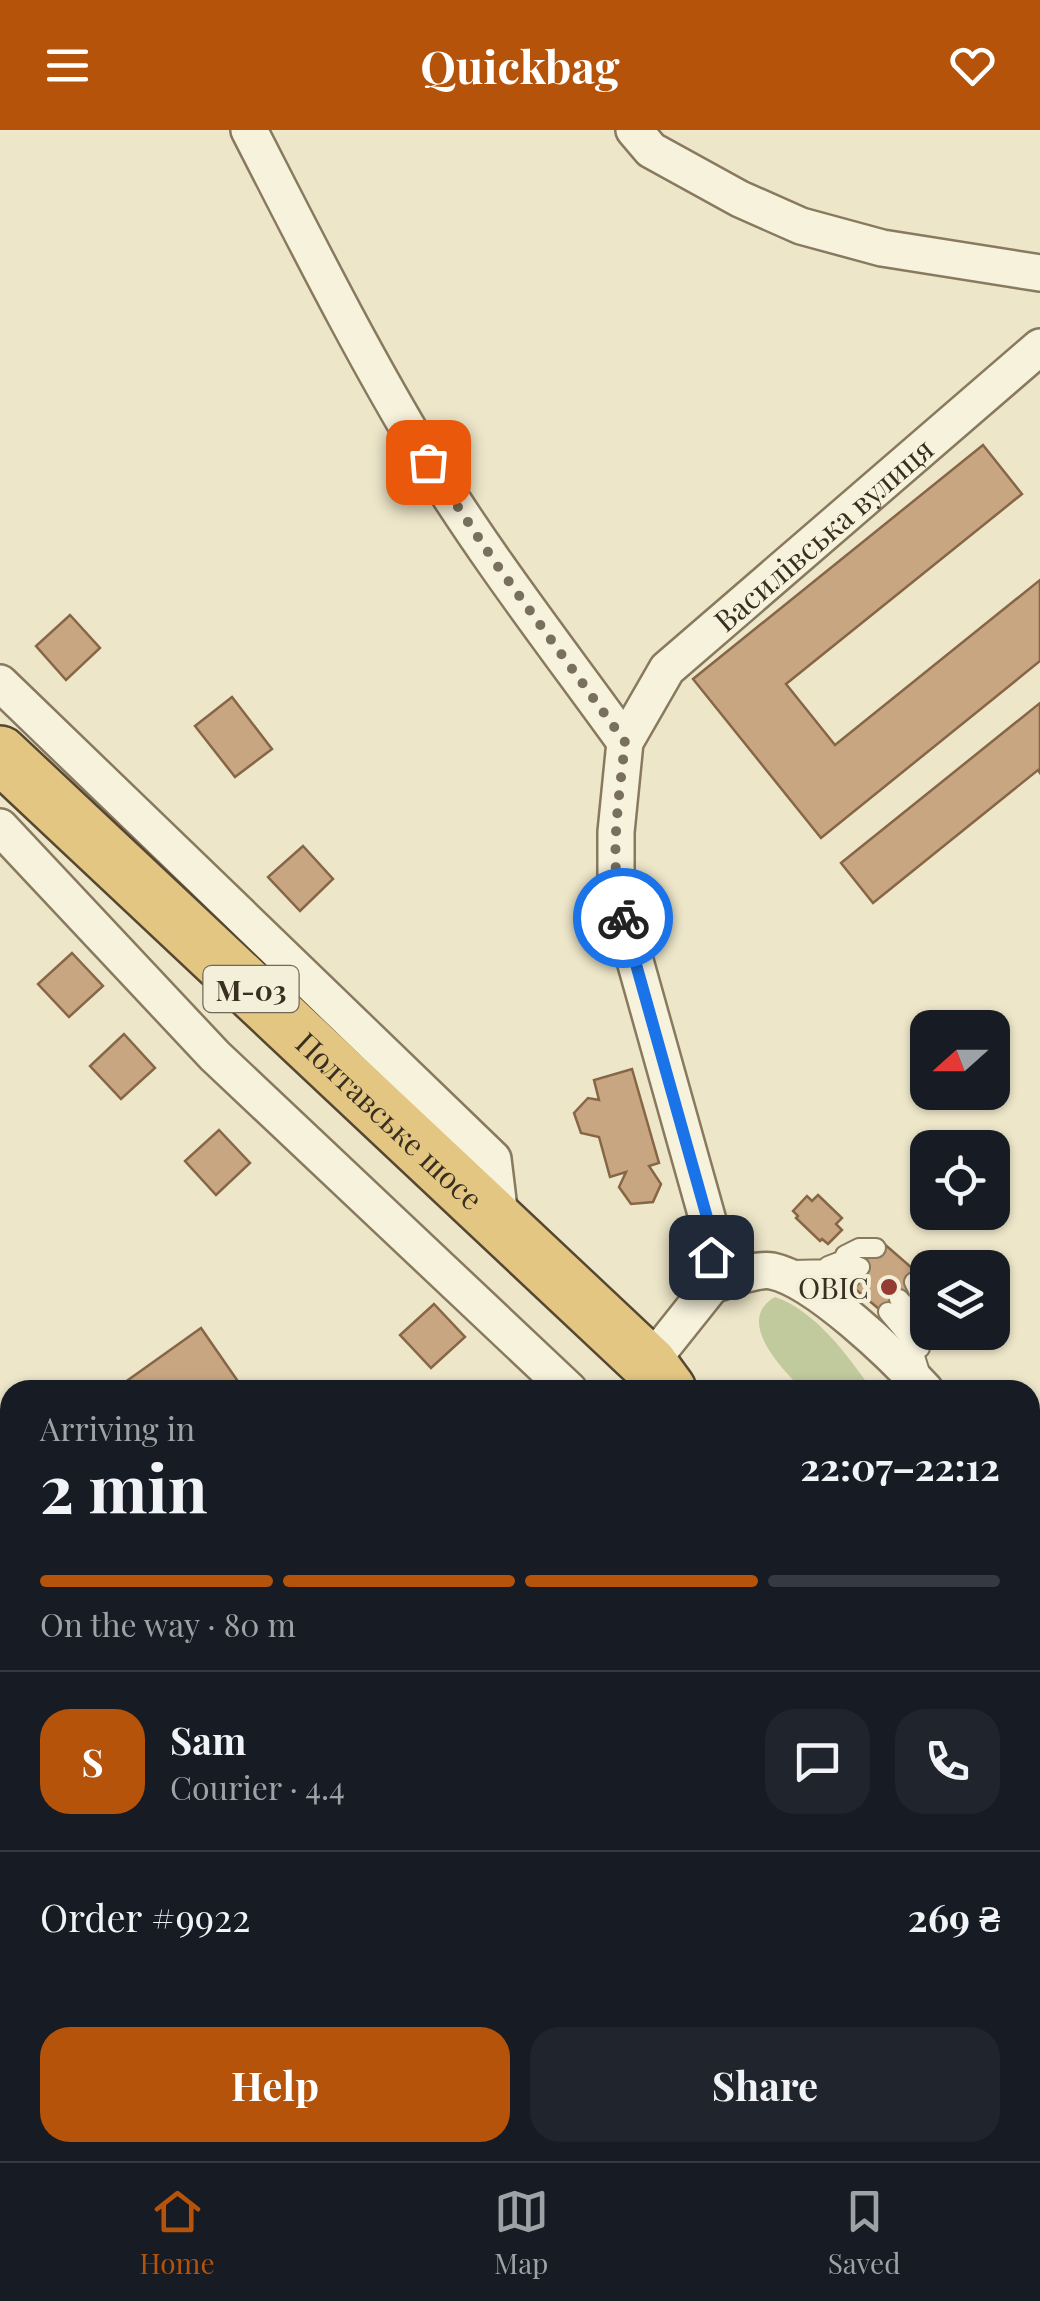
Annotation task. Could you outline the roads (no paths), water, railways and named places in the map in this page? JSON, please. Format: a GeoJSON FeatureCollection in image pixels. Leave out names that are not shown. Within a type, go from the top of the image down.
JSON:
{"type":"FeatureCollection","features":[{"type":"Feature","properties":{"kind":"highway","name":"Полтавське шосе"},"geometry":{"type":"LineString","coordinates":[[0,754],[501,1225],[654,1380]]}},
{"type":"Feature","properties":{"kind":"street"},"geometry":{"type":"LineString","coordinates":[[249,130],[350,327],[428,462],[625,742]]}},
{"type":"Feature","properties":{"kind":"street"},"geometry":{"type":"LineString","coordinates":[[634,130],[651,150],[801,226],[882,248],[1040,273]]}},
{"type":"Feature","properties":{"kind":"street","name":"Василівська вулиця"},"geometry":{"type":"LineString","coordinates":[[712,1286],[710,1228],[616,893],[616,832],[625,742],[667,669],[1040,346]]}},
{"type":"Feature","properties":{"kind":"street"},"geometry":{"type":"LineString","coordinates":[[0,682],[493,1159],[501,1225]]}},
{"type":"Feature","properties":{"kind":"street"},"geometry":{"type":"LineString","coordinates":[[0,826],[214,1056],[558,1380]]}},
{"type":"Feature","properties":{"kind":"street"},"geometry":{"type":"LineString","coordinates":[[656,1380],[712,1286],[770,1270],[800,1284],[862,1328],[919,1380]]}},
{"type":"Feature","properties":{"kind":"lane"},"geometry":{"type":"LineString","coordinates":[[770,1270],[824,1268],[841,1261],[863,1263],[859,1248],[824,1268]]}},
{"type":"Feature","properties":{"kind":"lane"},"geometry":{"type":"LineString","coordinates":[[922,1380],[909,1337],[905,1298],[918,1328],[923,1380]]}},
{"type":"Feature","properties":{"kind":"place","name":"ОВІС"},"geometry":{"type":"Point","coordinates":[889,1287]}}]}
